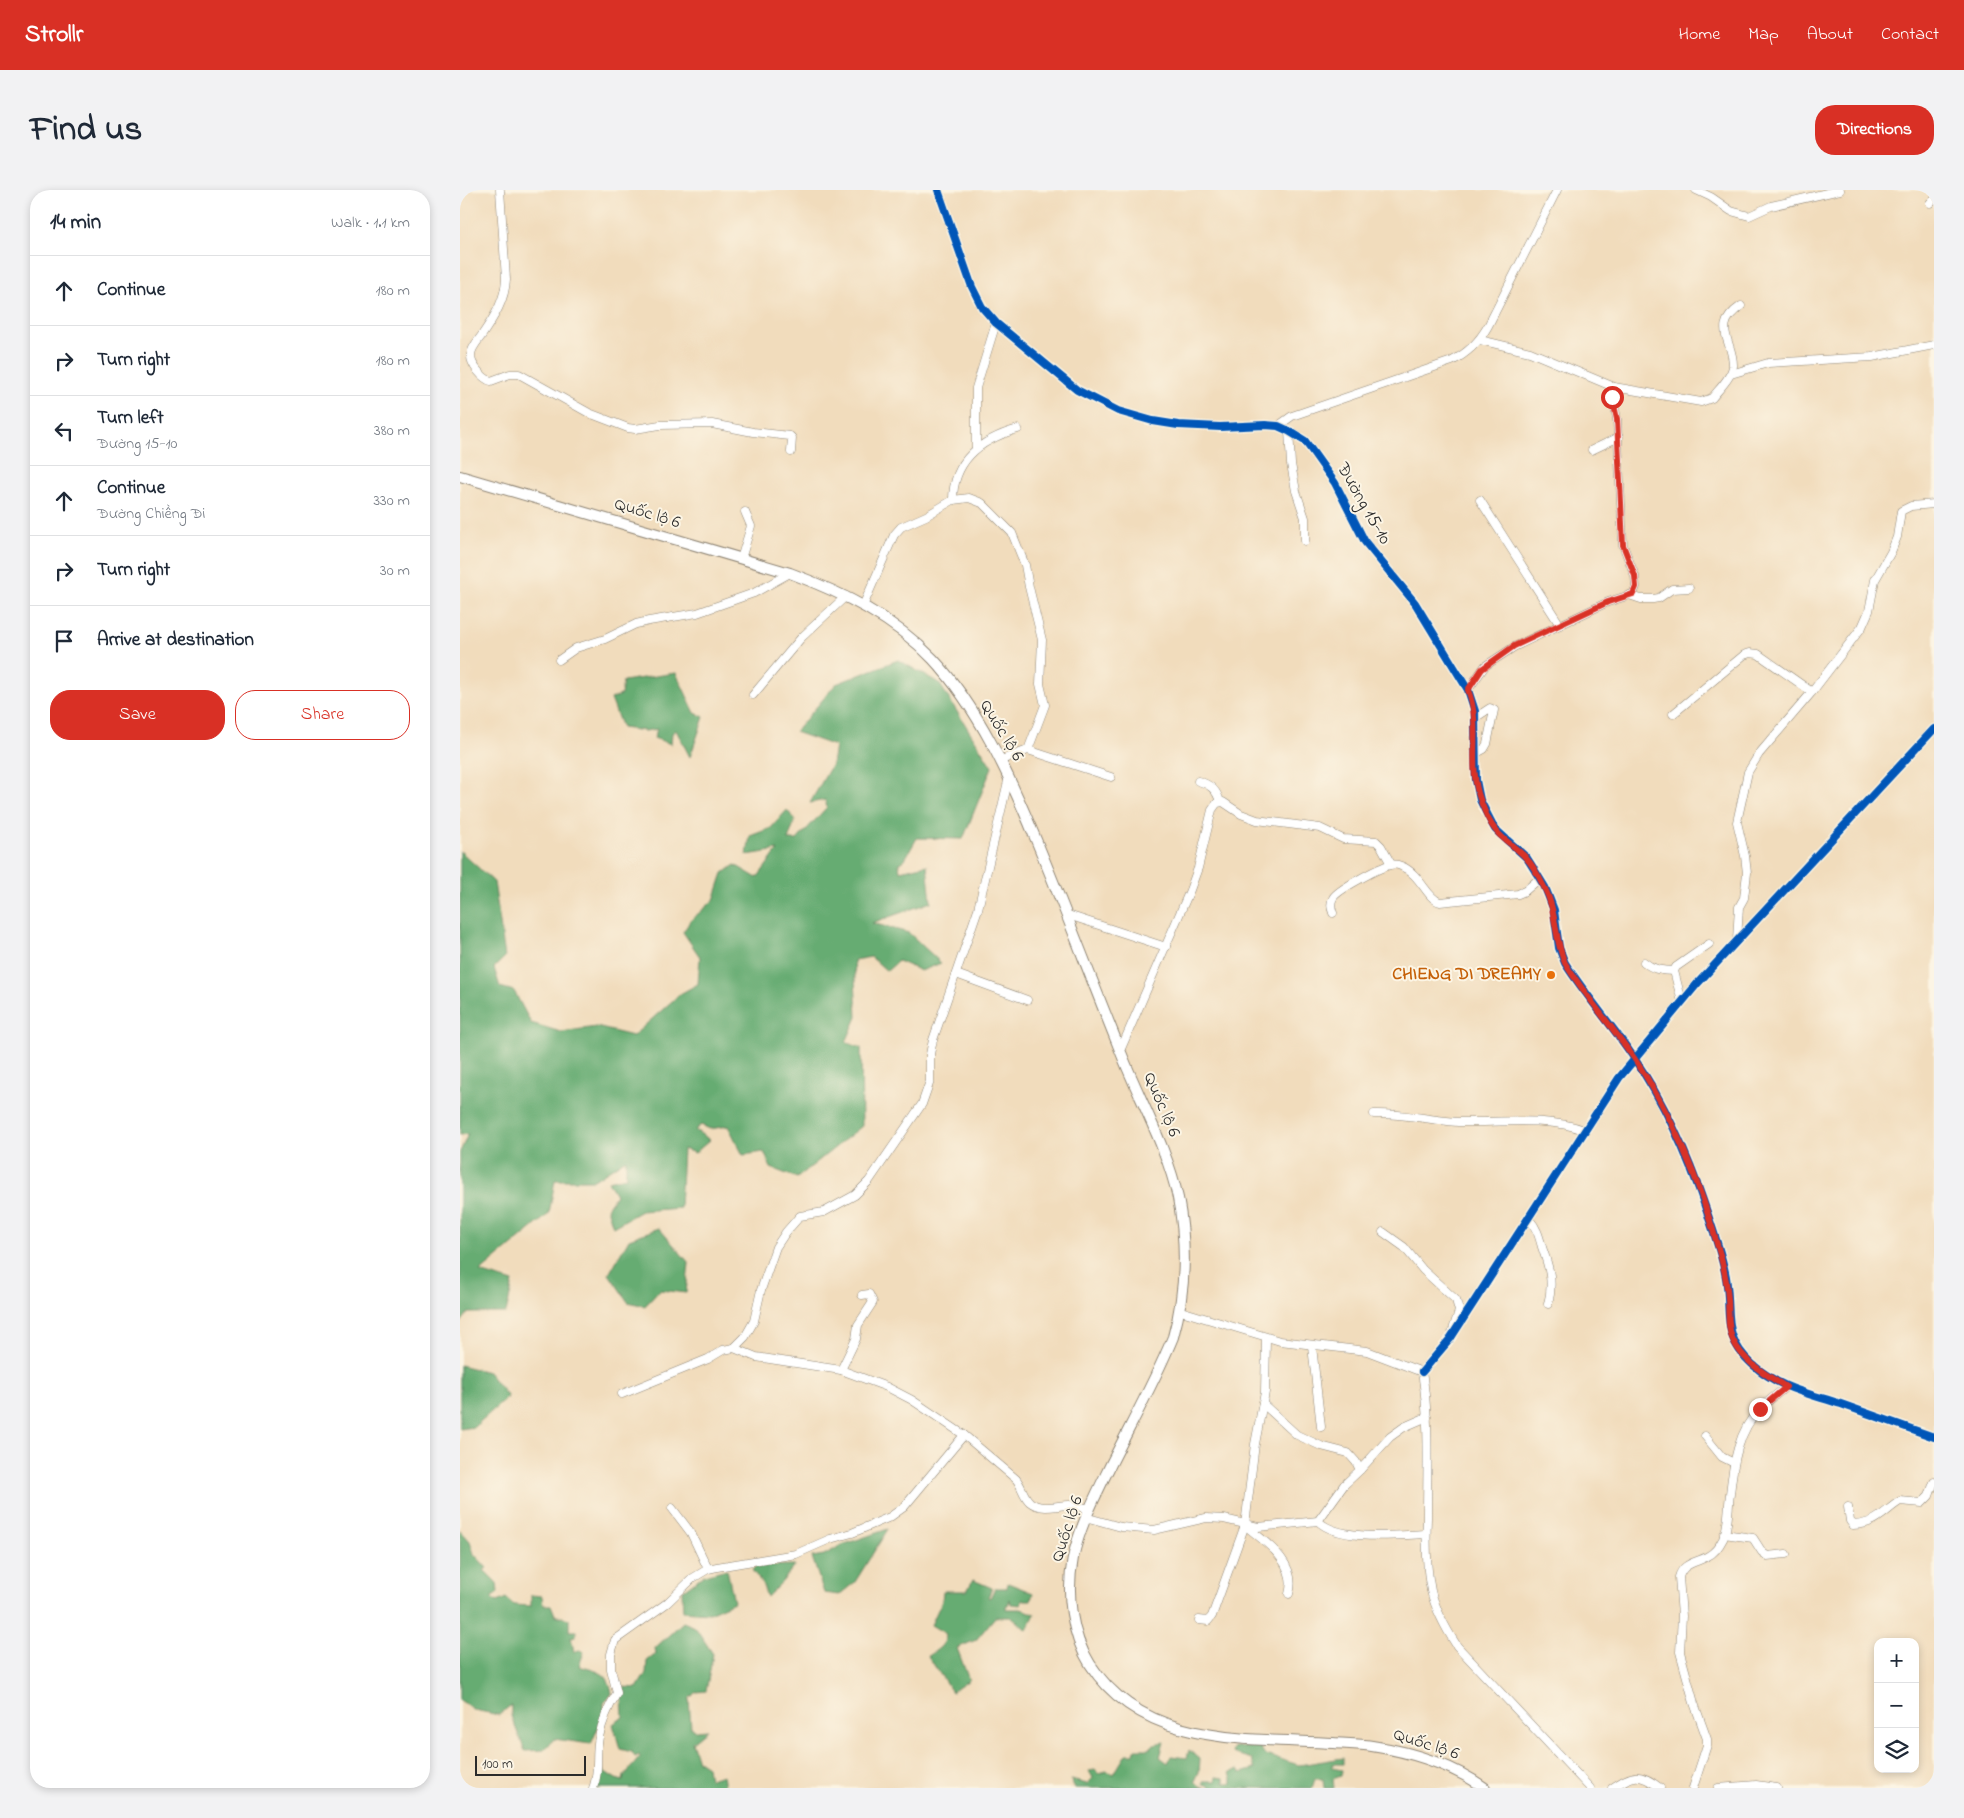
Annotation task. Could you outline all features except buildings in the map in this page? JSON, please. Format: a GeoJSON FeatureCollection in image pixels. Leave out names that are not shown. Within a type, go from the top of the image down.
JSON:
{"type":"FeatureCollection","features":[{"type":"Feature","properties":{"kind":"highway","name":"Quốc lộ 6"},"geometry":{"type":"LineString","coordinates":[[460,476],[790,573],[846,596],[887,620],[914,640],[948,677],[972,712],[1009,776],[1068,915],[1120,1051],[1166,1158],[1178,1197],[1184,1252],[1181,1311],[1164,1358],[1087,1513],[1073,1559],[1070,1576],[1071,1608],[1079,1644],[1095,1672],[1111,1690],[1129,1705],[1166,1725],[1192,1732],[1227,1737],[1370,1745],[1413,1754],[1466,1775],[1485,1788]]}},
{"type":"Feature","properties":{"kind":"street"},"geometry":{"type":"LineString","coordinates":[[500,190],[506,279],[505,291],[498,311],[473,348],[470,356],[473,364],[486,379],[491,381],[510,374],[519,374],[589,413],[628,428],[712,424],[753,432],[790,436],[792,438],[791,452]]}},
{"type":"Feature","properties":{"kind":"street","name":"Đường 15-10"},"geometry":{"type":"LineString","coordinates":[[938,190],[975,294],[996,323],[1064,380],[1091,398],[1118,411],[1153,421],[1178,425],[1232,428],[1265,425],[1278,426],[1289,430],[1305,441],[1340,492],[1365,542],[1415,603],[1468,690],[1475,718],[1476,787],[1488,818],[1499,834],[1527,858],[1540,878],[1554,910],[1559,948],[1565,963],[1635,1058],[1658,1095],[1676,1131],[1706,1208],[1726,1278],[1728,1315],[1733,1341],[1752,1364],[1786,1387],[1831,1400],[1934,1437]]}},
{"type":"Feature","properties":{"kind":"street"},"geometry":{"type":"LineString","coordinates":[[1278,426],[1292,416],[1452,361],[1470,350],[1480,340],[1488,326],[1557,190]]}},
{"type":"Feature","properties":{"kind":"street"},"geometry":{"type":"LineString","coordinates":[[1696,190],[1711,197],[1731,211],[1748,216],[1771,206],[1840,190]]}},
{"type":"Feature","properties":{"kind":"street"},"geometry":{"type":"LineString","coordinates":[[1480,340],[1530,352],[1614,387],[1701,402],[1712,398],[1731,374],[1733,366],[1725,327],[1730,316],[1741,306]]}},
{"type":"Feature","properties":{"kind":"street"},"geometry":{"type":"LineString","coordinates":[[976,448],[976,388],[996,323]]}},
{"type":"Feature","properties":{"kind":"street"},"geometry":{"type":"LineString","coordinates":[[1731,374],[1768,363],[1872,357],[1934,345]]}},
{"type":"Feature","properties":{"kind":"street"},"geometry":{"type":"LineString","coordinates":[[1468,690],[1478,674],[1490,663],[1526,640],[1608,602],[1633,594],[1635,590],[1635,576],[1623,545],[1617,419],[1613,403],[1614,387]]}},
{"type":"Feature","properties":{"kind":"street"},"geometry":{"type":"LineString","coordinates":[[953,500],[957,473],[976,448],[1018,429]]}},
{"type":"Feature","properties":{"kind":"street"},"geometry":{"type":"LineString","coordinates":[[1289,430],[1291,464],[1296,491],[1305,518],[1305,541]]}},
{"type":"Feature","properties":{"kind":"street"},"geometry":{"type":"LineString","coordinates":[[1592,450],[1618,437]]}},
{"type":"Feature","properties":{"kind":"street"},"geometry":{"type":"LineString","coordinates":[[863,606],[896,532],[953,500],[969,498],[982,503],[1010,530],[1025,565],[1028,587],[1042,640],[1040,684],[1045,705],[1028,750]]}},
{"type":"Feature","properties":{"kind":"street"},"geometry":{"type":"LineString","coordinates":[[1480,500],[1560,625]]}},
{"type":"Feature","properties":{"kind":"street"},"geometry":{"type":"LineString","coordinates":[[1737,940],[1738,915],[1744,898],[1747,873],[1737,822],[1748,772],[1759,754],[1812,692],[1862,627],[1869,611],[1874,580],[1897,538],[1901,511],[1911,506],[1934,504]]}},
{"type":"Feature","properties":{"kind":"street"},"geometry":{"type":"LineString","coordinates":[[741,559],[751,526],[745,512]]}},
{"type":"Feature","properties":{"kind":"street"},"geometry":{"type":"LineString","coordinates":[[559,660],[576,648],[604,639],[636,624],[697,613],[754,593],[790,573]]}},
{"type":"Feature","properties":{"kind":"street"},"geometry":{"type":"LineString","coordinates":[[1629,595],[1641,599],[1653,599],[1659,598],[1672,589],[1689,588]]}},
{"type":"Feature","properties":{"kind":"street"},"geometry":{"type":"LineString","coordinates":[[753,695],[800,638],[846,596]]}},
{"type":"Feature","properties":{"kind":"street"},"geometry":{"type":"LineString","coordinates":[[1673,714],[1740,659],[1750,653],[1762,656],[1812,692]]}},
{"type":"Feature","properties":{"kind":"street"},"geometry":{"type":"LineString","coordinates":[[1475,718],[1490,708],[1494,710],[1487,744],[1484,749],[1475,754]]}},
{"type":"Feature","properties":{"kind":"street"},"geometry":{"type":"LineString","coordinates":[[1590,1788],[1468,1658],[1449,1634],[1442,1620],[1431,1590],[1428,1574],[1426,1534],[1427,1417],[1422,1372],[1450,1339],[1619,1078],[1682,1002],[1737,940],[1934,728]]}},
{"type":"Feature","properties":{"kind":"street"},"geometry":{"type":"LineString","coordinates":[[1001,760],[1028,750],[1111,778]]}},
{"type":"Feature","properties":{"kind":"street"},"geometry":{"type":"LineString","coordinates":[[734,1348],[748,1332],[754,1321],[763,1284],[776,1247],[786,1232],[800,1216],[824,1212],[855,1195],[869,1180],[922,1104],[930,1081],[930,1054],[933,1040],[978,909],[1009,776]]}},
{"type":"Feature","properties":{"kind":"street"},"geometry":{"type":"LineString","coordinates":[[1198,781],[1211,786],[1220,802]]}},
{"type":"Feature","properties":{"kind":"street"},"geometry":{"type":"LineString","coordinates":[[1120,1051],[1196,875],[1214,805],[1223,802],[1246,816],[1257,820],[1320,828],[1343,839],[1372,840],[1381,846],[1392,864]]}},
{"type":"Feature","properties":{"kind":"street"},"geometry":{"type":"LineString","coordinates":[[1333,913],[1331,904],[1335,895],[1367,875],[1392,864],[1400,865],[1413,873],[1431,897],[1440,902],[1518,894],[1525,891],[1540,878]]}},
{"type":"Feature","properties":{"kind":"street"},"geometry":{"type":"LineString","coordinates":[[1068,915],[1166,947]]}},
{"type":"Feature","properties":{"kind":"street"},"geometry":{"type":"LineString","coordinates":[[1682,1002],[1674,971],[1676,967],[1710,944]]}},
{"type":"Feature","properties":{"kind":"street"},"geometry":{"type":"LineString","coordinates":[[1644,962],[1657,970],[1674,971]]}},
{"type":"Feature","properties":{"kind":"street"},"geometry":{"type":"LineString","coordinates":[[956,974],[1027,1000]]}},
{"type":"Feature","properties":{"kind":"street"},"geometry":{"type":"LineString","coordinates":[[1374,1114],[1406,1115],[1458,1122],[1557,1123],[1584,1130]]}},
{"type":"Feature","properties":{"kind":"street"},"geometry":{"type":"LineString","coordinates":[[1529,1219],[1536,1227],[1550,1267],[1552,1291],[1548,1304]]}},
{"type":"Feature","properties":{"kind":"street"},"geometry":{"type":"LineString","coordinates":[[1382,1232],[1404,1247],[1423,1270],[1458,1303],[1458,1311],[1450,1339]]}},
{"type":"Feature","properties":{"kind":"street"},"geometry":{"type":"LineString","coordinates":[[841,1370],[856,1339],[858,1325],[873,1302],[869,1294],[862,1294]]}},
{"type":"Feature","properties":{"kind":"street"},"geometry":{"type":"LineString","coordinates":[[1181,1311],[1266,1338],[1312,1346],[1367,1351],[1422,1372]]}},
{"type":"Feature","properties":{"kind":"street"},"geometry":{"type":"LineString","coordinates":[[1199,1620],[1208,1621],[1212,1616],[1245,1525],[1255,1444],[1266,1384],[1266,1338]]}},
{"type":"Feature","properties":{"kind":"street"},"geometry":{"type":"LineString","coordinates":[[1312,1346],[1321,1427]]}},
{"type":"Feature","properties":{"kind":"street"},"geometry":{"type":"LineString","coordinates":[[622,1394],[708,1359],[723,1350],[734,1348],[756,1357],[841,1370],[864,1377],[898,1392],[964,1435],[1016,1479],[1027,1499],[1041,1507],[1070,1505],[1121,1527],[1154,1530],[1206,1518],[1224,1519],[1245,1525],[1265,1527],[1318,1521],[1325,1526],[1359,1536],[1426,1534]]}},
{"type":"Feature","properties":{"kind":"street"},"geometry":{"type":"LineString","coordinates":[[1693,1788],[1707,1745],[1707,1739],[1694,1703],[1680,1652],[1682,1616],[1680,1572],[1686,1565],[1708,1556],[1717,1548],[1724,1534],[1734,1463],[1745,1431],[1755,1414],[1786,1387]]}},
{"type":"Feature","properties":{"kind":"street"},"geometry":{"type":"LineString","coordinates":[[1263,1404],[1297,1435],[1321,1446],[1348,1453],[1360,1470]]}},
{"type":"Feature","properties":{"kind":"street"},"geometry":{"type":"LineString","coordinates":[[1318,1521],[1344,1485],[1394,1434],[1427,1417]]}},
{"type":"Feature","properties":{"kind":"street"},"geometry":{"type":"LineString","coordinates":[[593,1788],[597,1778],[596,1760],[599,1737],[609,1705],[617,1692],[611,1670],[611,1654],[615,1640],[666,1603],[693,1578],[708,1569],[796,1554],[896,1514],[964,1435]]}},
{"type":"Feature","properties":{"kind":"street"},"geometry":{"type":"LineString","coordinates":[[1705,1436],[1722,1457],[1734,1463]]}},
{"type":"Feature","properties":{"kind":"street"},"geometry":{"type":"LineString","coordinates":[[1848,1507],[1850,1521],[1853,1525],[1873,1520],[1884,1515],[1900,1501],[1922,1503],[1929,1496],[1934,1482]]}},
{"type":"Feature","properties":{"kind":"street"},"geometry":{"type":"LineString","coordinates":[[672,1508],[691,1533],[708,1569]]}},
{"type":"Feature","properties":{"kind":"street"},"geometry":{"type":"LineString","coordinates":[[1245,1525],[1281,1558],[1290,1578],[1289,1594]]}},
{"type":"Feature","properties":{"kind":"street"},"geometry":{"type":"LineString","coordinates":[[1724,1534],[1753,1538],[1767,1556],[1786,1554]]}},
{"type":"Feature","properties":{"kind":"street"},"geometry":{"type":"LineString","coordinates":[[1612,1788],[1633,1776],[1644,1778],[1660,1788]]}},
{"type":"Feature","properties":{"kind":"street"},"geometry":{"type":"LineString","coordinates":[[1718,1788],[1756,1785],[1777,1788]]}},
{"type":"Feature","properties":{"kind":"green space"},"geometry":{"type":"Polygon","coordinates":[[[898,660],[939,683],[992,767],[963,839],[917,838],[905,859],[899,864],[900,871],[927,865],[931,902],[872,923],[909,933],[941,963],[921,971],[898,961],[887,971],[871,957],[854,960],[857,1017],[846,1042],[861,1048],[862,1126],[797,1178],[771,1168],[764,1152],[743,1155],[728,1126],[710,1129],[701,1125],[695,1130],[710,1140],[695,1153],[683,1149],[680,1208],[641,1211],[613,1227],[607,1208],[616,1195],[608,1181],[626,1177],[626,1159],[594,1180],[555,1180],[549,1214],[480,1272],[513,1282],[506,1313],[468,1313],[460,1324],[460,1152],[468,1134],[460,1135],[460,851],[494,882],[505,957],[494,968],[500,987],[514,991],[531,1023],[561,1032],[596,1027],[633,1036],[680,994],[698,984],[700,957],[683,932],[691,920],[714,900],[723,873],[735,865],[757,878],[778,850],[747,855],[750,836],[771,828],[787,810],[795,820],[788,840],[797,840],[827,807],[825,800],[810,803],[832,764],[835,746],[795,732],[836,684],[898,660]]]}},
{"type":"Feature","properties":{"kind":"green space"},"geometry":{"type":"Polygon","coordinates":[[[676,673],[695,713],[704,717],[690,757],[676,730],[672,733],[671,744],[654,738],[657,729],[645,731],[622,728],[611,699],[621,695],[623,681],[676,673]]]}},
{"type":"Feature","properties":{"kind":"green space"},"geometry":{"type":"Polygon","coordinates":[[[659,1228],[689,1263],[686,1293],[660,1290],[645,1306],[628,1302],[609,1274],[629,1239],[659,1228]]]}},
{"type":"Feature","properties":{"kind":"green space"},"geometry":{"type":"Polygon","coordinates":[[[460,1365],[488,1372],[508,1397],[474,1427],[460,1429],[460,1365]]]}},
{"type":"Feature","properties":{"kind":"green space"},"geometry":{"type":"Polygon","coordinates":[[[888,1529],[855,1582],[839,1595],[824,1593],[812,1557],[824,1555],[842,1545],[888,1529]]]}},
{"type":"Feature","properties":{"kind":"green space"},"geometry":{"type":"Polygon","coordinates":[[[460,1530],[470,1541],[474,1554],[487,1568],[484,1570],[497,1583],[498,1593],[491,1598],[497,1602],[506,1598],[514,1605],[531,1606],[531,1595],[542,1596],[543,1605],[551,1605],[555,1615],[569,1619],[569,1631],[576,1631],[576,1636],[571,1637],[574,1652],[579,1650],[584,1652],[579,1666],[597,1671],[608,1681],[612,1694],[604,1703],[604,1714],[591,1744],[554,1739],[544,1750],[525,1751],[511,1716],[511,1705],[499,1715],[474,1710],[460,1700],[460,1530]]]}},
{"type":"Feature","properties":{"kind":"green space"},"geometry":{"type":"Polygon","coordinates":[[[795,1565],[767,1597],[762,1583],[752,1570],[756,1566],[795,1565]]]}},
{"type":"Feature","properties":{"kind":"green space"},"geometry":{"type":"Polygon","coordinates":[[[727,1569],[734,1602],[709,1613],[683,1611],[682,1591],[704,1575],[727,1569]]]}},
{"type":"Feature","properties":{"kind":"green space"},"geometry":{"type":"Polygon","coordinates":[[[973,1580],[992,1588],[988,1597],[990,1598],[995,1588],[1007,1588],[1008,1583],[1033,1593],[1031,1600],[1022,1600],[1021,1605],[1011,1604],[1010,1599],[1006,1609],[1021,1609],[1035,1614],[1027,1630],[1011,1617],[995,1617],[976,1640],[957,1648],[969,1680],[952,1692],[928,1656],[943,1644],[946,1638],[946,1634],[931,1625],[942,1601],[943,1591],[967,1591],[973,1580]]]}},
{"type":"Feature","properties":{"kind":"green space"},"geometry":{"type":"Polygon","coordinates":[[[683,1622],[695,1627],[713,1654],[706,1691],[696,1692],[689,1699],[691,1728],[697,1731],[707,1730],[692,1742],[698,1761],[707,1767],[709,1779],[723,1775],[725,1788],[596,1788],[599,1768],[616,1779],[623,1781],[624,1776],[640,1757],[639,1755],[635,1757],[632,1752],[620,1749],[613,1724],[623,1717],[622,1698],[619,1691],[622,1687],[637,1688],[646,1673],[647,1661],[656,1654],[655,1648],[683,1622]]]}},
{"type":"Feature","properties":{"kind":"green space"},"geometry":{"type":"Polygon","coordinates":[[[1164,1742],[1160,1757],[1168,1763],[1171,1756],[1187,1758],[1189,1750],[1200,1759],[1199,1772],[1195,1781],[1200,1786],[1206,1788],[1075,1788],[1071,1780],[1087,1784],[1093,1778],[1089,1771],[1095,1770],[1099,1774],[1106,1771],[1114,1774],[1126,1754],[1134,1754],[1135,1749],[1149,1749],[1154,1744],[1164,1742]]]}},
{"type":"Feature","properties":{"kind":"green space"},"geometry":{"type":"Polygon","coordinates":[[[1234,1747],[1260,1747],[1265,1755],[1299,1765],[1343,1758],[1343,1764],[1332,1764],[1332,1768],[1342,1770],[1341,1776],[1333,1779],[1334,1788],[1324,1788],[1323,1779],[1315,1779],[1312,1788],[1209,1788],[1210,1786],[1203,1784],[1204,1781],[1216,1781],[1216,1777],[1224,1778],[1224,1783],[1232,1783],[1230,1773],[1238,1769],[1241,1773],[1255,1769],[1252,1759],[1232,1753],[1234,1747]]]}},
{"type":"Feature","properties":{"kind":"cycle path"},"geometry":{"type":"LineString","coordinates":[[938,190],[972,287],[982,307],[996,323],[1077,390],[1118,411],[1153,421],[1178,425],[1220,427],[1278,426],[1305,441],[1335,483],[1365,542],[1415,603],[1468,690],[1475,711],[1476,780],[1480,800],[1495,829],[1527,858],[1545,887],[1554,910],[1559,948],[1565,963],[1646,1076],[1676,1132],[1700,1192],[1720,1252],[1728,1290],[1732,1334],[1742,1354],[1752,1364],[1784,1385],[1934,1437]]}},
{"type":"Feature","properties":{"kind":"cycle path"},"geometry":{"type":"LineString","coordinates":[[1422,1372],[1450,1339],[1619,1078],[1697,984],[1934,729]]}},
{"type":"Feature","properties":{"kind":"place","name":"CHIENG DI DREAMY"},"geometry":{"type":"Point","coordinates":[1551,975]}},
{"type":"Feature","properties":{"kind":"route"},"geometry":{"type":"LineString","coordinates":[[1612,397],[1617,419],[1623,545],[1635,576],[1635,590],[1633,594],[1608,602],[1514,646],[1482,669],[1468,690],[1475,718],[1476,787],[1492,825],[1499,834],[1527,858],[1545,887],[1554,910],[1559,948],[1565,963],[1635,1058],[1658,1095],[1676,1131],[1712,1226],[1721,1258],[1726,1278],[1728,1315],[1733,1341],[1752,1364],[1786,1387],[1760,1409]]}}]}
